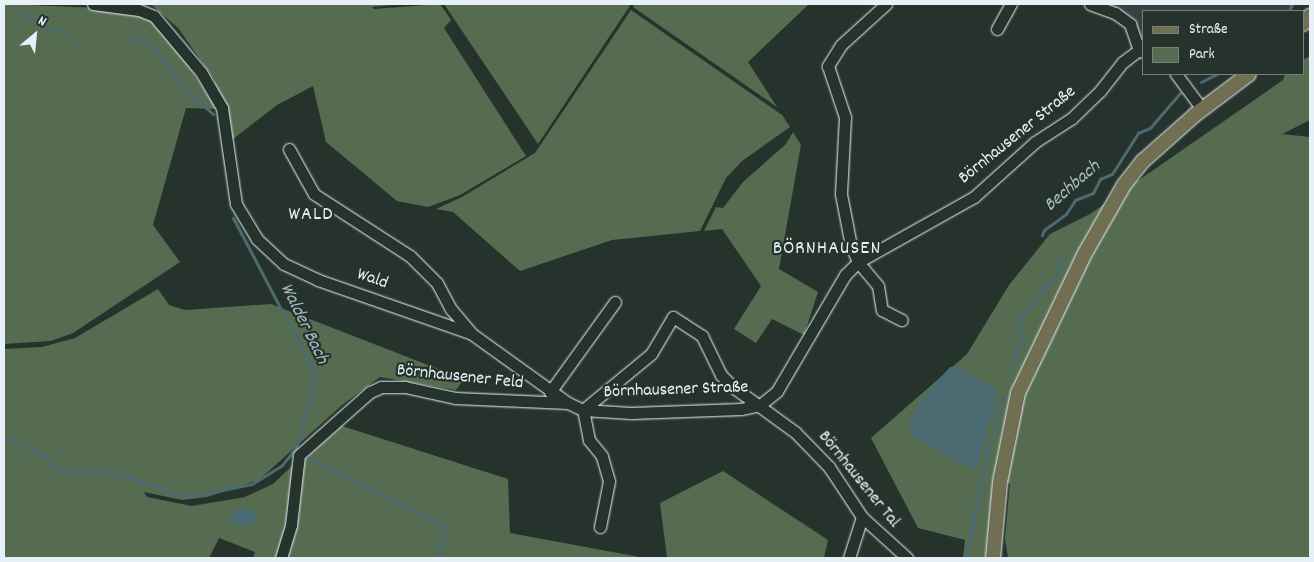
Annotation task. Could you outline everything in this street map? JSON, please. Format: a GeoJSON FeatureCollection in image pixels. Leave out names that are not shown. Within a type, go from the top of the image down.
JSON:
{"type":"FeatureCollection","features":[{"type":"Feature","properties":{"kind":"main road"},"geometry":{"type":"LineString","coordinates":[[993,558],[996,514],[1011,417],[1027,372],[1084,255],[1124,185],[1149,155],[1199,111],[1248,75]]}},
{"type":"Feature","properties":{"kind":"street","name":"Wald"},"geometry":{"type":"LineString","coordinates":[[93,4],[139,10],[154,16],[201,72],[222,108],[236,204],[257,240],[284,264],[318,280],[472,334]]}},
{"type":"Feature","properties":{"kind":"street"},"geometry":{"type":"LineString","coordinates":[[886,4],[841,45],[828,66],[845,117],[841,194],[851,246],[858,262],[878,286],[882,310],[902,320]]}},
{"type":"Feature","properties":{"kind":"street"},"geometry":{"type":"LineString","coordinates":[[997,30],[1011,4]]}},
{"type":"Feature","properties":{"kind":"street"},"geometry":{"type":"LineString","coordinates":[[1090,4],[1116,13],[1130,24],[1141,51]]}},
{"type":"Feature","properties":{"kind":"street","name":"Börnhausener Straße"},"geometry":{"type":"LineString","coordinates":[[472,334],[550,392],[583,410],[631,413],[741,409],[760,405],[778,391],[845,275],[858,262],[974,197],[1035,142],[1072,118],[1100,91],[1123,62],[1141,51]]}},
{"type":"Feature","properties":{"kind":"street"},"geometry":{"type":"LineString","coordinates":[[1177,75],[1199,111]]}},
{"type":"Feature","properties":{"kind":"street","name":"Wald"},"geometry":{"type":"LineString","coordinates":[[289,149],[314,194],[410,256],[437,283],[451,309],[472,334]]}},
{"type":"Feature","properties":{"kind":"street"},"geometry":{"type":"LineString","coordinates":[[550,392],[615,302]]}},
{"type":"Feature","properties":{"kind":"street","name":"Börnhausener Tal"},"geometry":{"type":"LineString","coordinates":[[583,410],[651,354],[673,317],[702,336],[722,375],[732,387],[760,405],[794,432],[829,467],[862,517],[907,558]]}},
{"type":"Feature","properties":{"kind":"street","name":"Börnhausener Feld"},"geometry":{"type":"LineString","coordinates":[[281,558],[292,525],[299,455],[370,392],[381,387],[405,387],[455,398],[568,402]]}},
{"type":"Feature","properties":{"kind":"street"},"geometry":{"type":"LineString","coordinates":[[583,410],[589,440],[602,456],[608,480],[600,527]]}},
{"type":"Feature","properties":{"kind":"street"},"geometry":{"type":"LineString","coordinates":[[849,558],[862,517]]}},
{"type":"Feature","properties":{"kind":"shaded area"},"geometry":{"type":"Polygon","coordinates":[[[1089,4],[1296,4],[1291,10],[1142,10],[1142,37],[1089,4]]]}},
{"type":"Feature","properties":{"kind":"green space"},"geometry":{"type":"Polygon","coordinates":[[[4,4],[98,8],[148,18],[163,27],[217,109],[186,108],[153,225],[180,262],[73,333],[51,341],[4,344],[4,4]]]}},
{"type":"Feature","properties":{"kind":"green space"},"geometry":{"type":"Polygon","coordinates":[[[139,4],[404,4],[372,7],[374,9],[440,4],[451,20],[444,28],[526,156],[460,195],[428,207],[397,201],[326,142],[313,86],[277,105],[233,139],[214,79],[178,28],[152,5],[139,4]]]}},
{"type":"Feature","properties":{"kind":"green space"},"geometry":{"type":"Polygon","coordinates":[[[444,4],[631,4],[538,144],[444,4]]]}},
{"type":"Feature","properties":{"kind":"green space"},"geometry":{"type":"Polygon","coordinates":[[[635,4],[809,4],[748,62],[777,107],[633,7],[635,4]]]}},
{"type":"Feature","properties":{"kind":"green space"},"geometry":{"type":"Polygon","coordinates":[[[631,10],[782,115],[790,127],[742,161],[726,178],[700,231],[612,240],[520,271],[453,212],[436,209],[462,197],[535,153],[631,10]]]}},
{"type":"Feature","properties":{"kind":"green space"},"geometry":{"type":"Polygon","coordinates":[[[1310,56],[1310,120],[1282,134],[1310,137],[1310,558],[1008,558],[1005,539],[1010,484],[995,480],[987,558],[963,558],[965,540],[918,528],[871,438],[967,354],[1009,285],[1050,234],[1090,214],[1283,80],[1285,75],[1304,75],[1304,59],[1310,56]]]}},
{"type":"Feature","properties":{"kind":"green space"},"geometry":{"type":"Polygon","coordinates":[[[793,132],[801,145],[779,269],[818,292],[804,335],[772,319],[756,343],[734,329],[761,286],[722,229],[704,231],[716,207],[723,208],[743,182],[786,144],[793,132]]]}},
{"type":"Feature","properties":{"kind":"green space"},"geometry":{"type":"Polygon","coordinates":[[[158,289],[169,305],[185,310],[271,304],[464,379],[456,390],[380,377],[342,405],[259,480],[207,497],[182,500],[144,492],[147,497],[192,506],[245,497],[273,484],[295,463],[287,525],[277,558],[253,558],[255,552],[219,538],[209,558],[4,558],[4,349],[42,347],[75,338],[158,289]]]}},
{"type":"Feature","properties":{"kind":"green space"},"geometry":{"type":"Polygon","coordinates":[[[342,426],[508,479],[510,533],[645,558],[288,558],[298,521],[303,461],[342,426]]]}},
{"type":"Feature","properties":{"kind":"green space"},"geometry":{"type":"Polygon","coordinates":[[[723,471],[828,540],[824,558],[667,558],[660,503],[723,471]]]}},
{"type":"Feature","properties":{"kind":"water"},"geometry":{"type":"Polygon","coordinates":[[[950,367],[957,367],[998,391],[977,469],[967,467],[910,434],[910,424],[919,402],[950,367]]]}},
{"type":"Feature","properties":{"kind":"water"},"geometry":{"type":"Polygon","coordinates":[[[247,508],[255,513],[256,523],[244,526],[229,523],[233,510],[247,508]]]}},
{"type":"Feature","properties":{"kind":"waterway","name":"Bechbach"},"geometry":{"type":"LineString","coordinates":[[1289,10],[1292,4]]}},
{"type":"Feature","properties":{"kind":"waterway","name":"Walder Bach"},"geometry":{"type":"LineString","coordinates":[[14,7],[46,28],[67,33]]}},
{"type":"Feature","properties":{"kind":"waterway","name":"Walder Bach"},"geometry":{"type":"LineString","coordinates":[[128,41],[138,38],[147,42],[166,62],[183,88],[213,114]]}},
{"type":"Feature","properties":{"kind":"waterway","name":"Bechbach"},"geometry":{"type":"LineString","coordinates":[[1201,82],[1215,75]]}},
{"type":"Feature","properties":{"kind":"waterway","name":"Bechbach"},"geometry":{"type":"LineString","coordinates":[[1042,235],[1044,230],[1066,214],[1075,200],[1093,193],[1100,179],[1112,174],[1138,133],[1150,128],[1180,93]]}},
{"type":"Feature","properties":{"kind":"waterway"},"geometry":{"type":"LineString","coordinates":[[4,436],[43,455],[55,469],[118,474],[187,497],[252,484],[282,465],[296,448],[315,381],[314,372],[233,218]]}},
{"type":"Feature","properties":{"kind":"waterway","name":"Bechbach"},"geometry":{"type":"LineString","coordinates":[[1011,367],[1021,338],[1019,317],[1030,309],[1046,284],[1057,275],[1063,258]]}},
{"type":"Feature","properties":{"kind":"waterway","name":"Bechbach"},"geometry":{"type":"LineString","coordinates":[[966,558],[981,480],[1002,396]]}},
{"type":"Feature","properties":{"kind":"waterway","name":"Walder Bach"},"geometry":{"type":"LineString","coordinates":[[309,458],[444,526],[444,539],[437,547],[443,558]]}},
{"type":"Feature","properties":{"kind":"district","name":"WALD"},"geometry":{"type":"Point","coordinates":[311,215]}},
{"type":"Feature","properties":{"kind":"district","name":"BÖRNHAUSEN"},"geometry":{"type":"Point","coordinates":[827,249]}}]}
